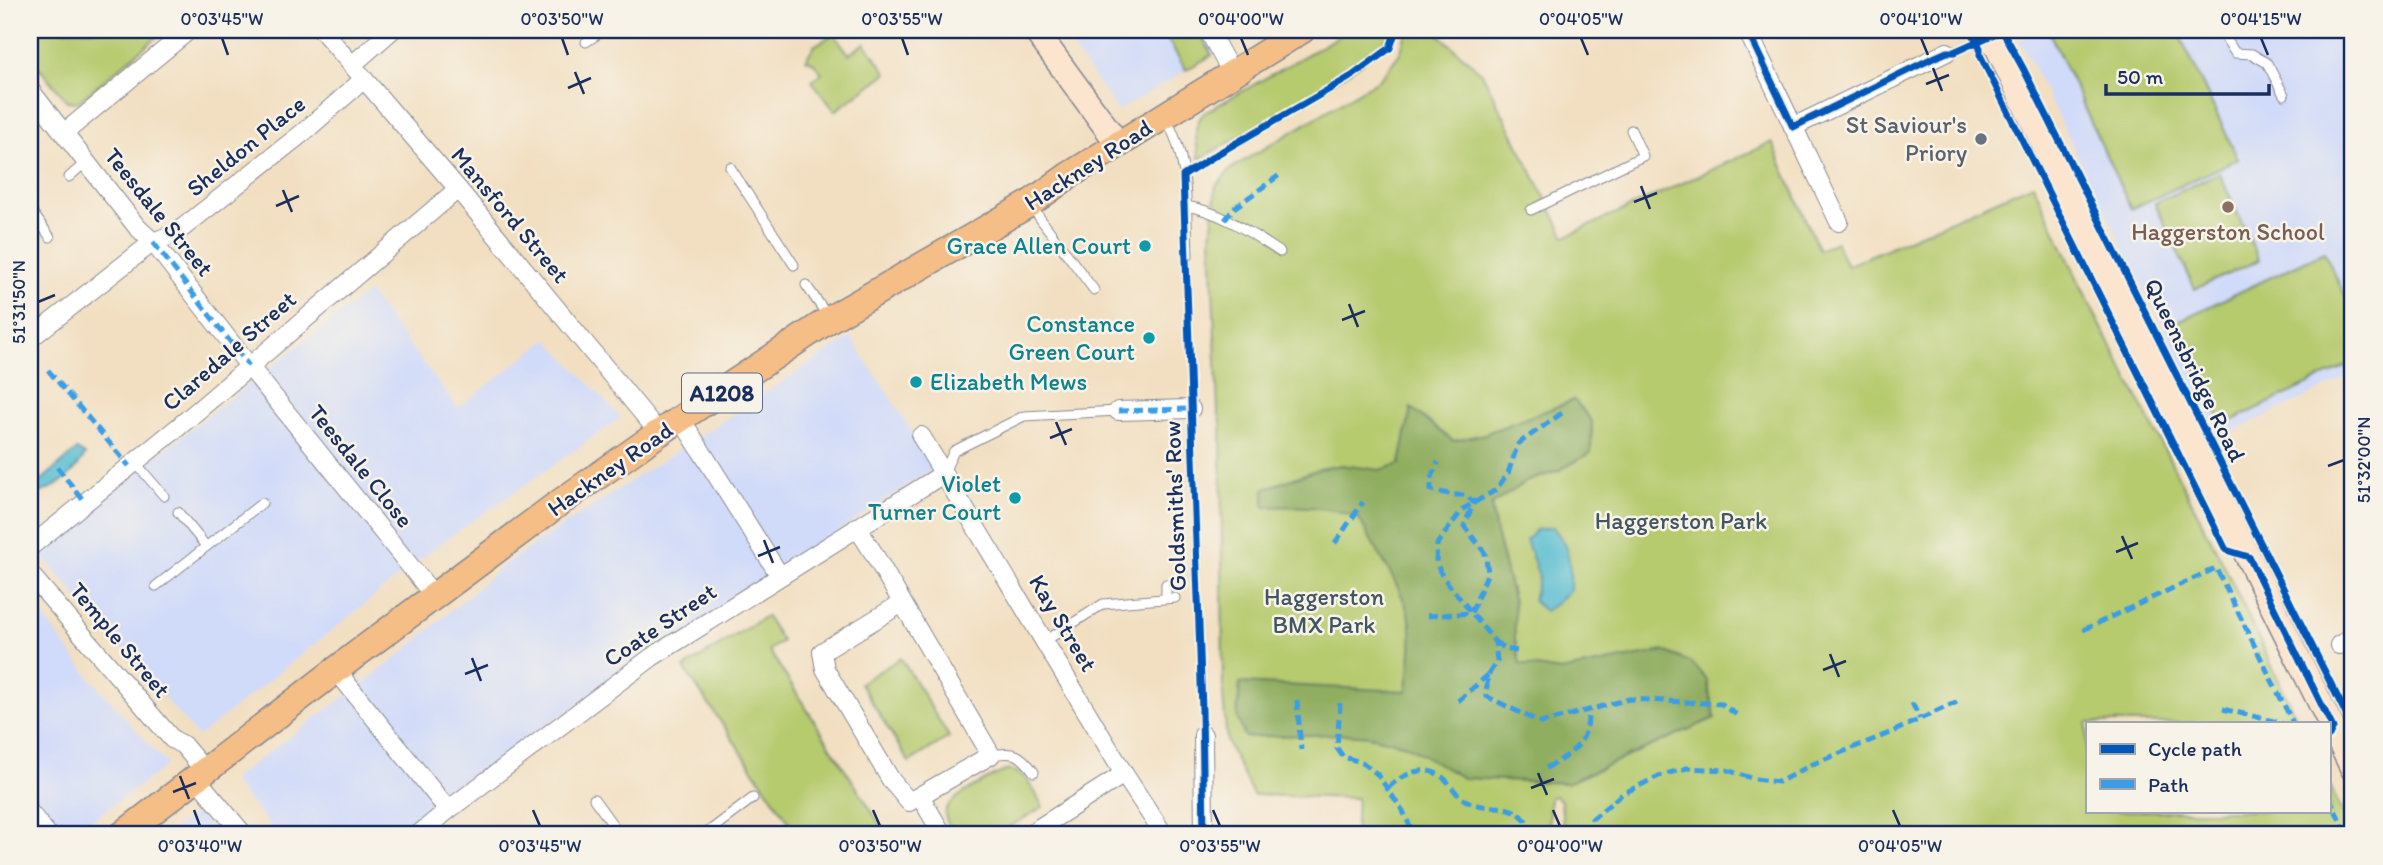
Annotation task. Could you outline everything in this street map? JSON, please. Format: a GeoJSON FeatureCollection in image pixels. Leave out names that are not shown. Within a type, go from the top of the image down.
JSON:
{"type":"FeatureCollection","features":[{"type":"Feature","properties":{"kind":"main road"},"geometry":{"type":"LineString","coordinates":[[1035,30],[1119,145]]}},
{"type":"Feature","properties":{"kind":"main road","name":"Hackney Road"},"geometry":{"type":"LineString","coordinates":[[122,835],[555,506],[659,433],[830,319],[1029,204],[1302,30]]}},
{"type":"Feature","properties":{"kind":"main road","name":"Queensbridge Road"},"geometry":{"type":"LineString","coordinates":[[1989,30],[2330,722]]}},
{"type":"Feature","properties":{"kind":"main road","name":"Queensbridge Road"},"geometry":{"type":"LineString","coordinates":[[2330,723],[2353,769]]}},
{"type":"Feature","properties":{"kind":"street"},"geometry":{"type":"LineString","coordinates":[[64,133],[189,30]]}},
{"type":"Feature","properties":{"kind":"street","name":"Mansford Street"},"geometry":{"type":"LineString","coordinates":[[322,30],[458,189],[659,433]]}},
{"type":"Feature","properties":{"kind":"street","name":"Sheldon Place"},"geometry":{"type":"LineString","coordinates":[[30,334],[36,334],[153,242],[176,233],[306,131],[392,30]]}},
{"type":"Feature","properties":{"kind":"street"},"geometry":{"type":"LineString","coordinates":[[1209,30],[1232,73]]}},
{"type":"Feature","properties":{"kind":"street"},"geometry":{"type":"LineString","coordinates":[[1747,30],[1839,222]]}},
{"type":"Feature","properties":{"kind":"street"},"geometry":{"type":"LineString","coordinates":[[1794,127],[1947,52]]}},
{"type":"Feature","properties":{"kind":"street","name":"Teesdale Street"},"geometry":{"type":"LineString","coordinates":[[30,90],[249,366]]}},
{"type":"Feature","properties":{"kind":"street","name":"Claredale Street"},"geometry":{"type":"LineString","coordinates":[[30,547],[458,189]]}},
{"type":"Feature","properties":{"kind":"street","name":"Teesdale Close"},"geometry":{"type":"LineString","coordinates":[[249,366],[435,597]]}},
{"type":"Feature","properties":{"kind":"street"},"geometry":{"type":"LineString","coordinates":[[1118,411],[1191,409]]}},
{"type":"Feature","properties":{"kind":"street"},"geometry":{"type":"LineString","coordinates":[[681,419],[780,576]]}},
{"type":"Feature","properties":{"kind":"street","name":"Kay Street"},"geometry":{"type":"LineString","coordinates":[[921,436],[1124,774],[1164,835]]}},
{"type":"Feature","properties":{"kind":"street","name":"Coate Street"},"geometry":{"type":"LineString","coordinates":[[418,835],[652,656],[943,474]]}},
{"type":"Feature","properties":{"kind":"street"},"geometry":{"type":"LineString","coordinates":[[858,527],[991,755],[909,802],[891,780],[825,669],[821,652],[902,603]]}},
{"type":"Feature","properties":{"kind":"street","name":"Temple Street"},"geometry":{"type":"LineString","coordinates":[[30,574],[172,739],[183,745],[244,835]]}},
{"type":"Feature","properties":{"kind":"street"},"geometry":{"type":"LineString","coordinates":[[336,670],[448,810]]}},
{"type":"Feature","properties":{"kind":"street"},"geometry":{"type":"LineString","coordinates":[[1203,735],[1204,835]]}},
{"type":"Feature","properties":{"kind":"street"},"geometry":{"type":"LineString","coordinates":[[1028,835],[1124,774]]}},
{"type":"Feature","properties":{"kind":"street"},"geometry":{"type":"LineString","coordinates":[[920,796],[943,835]]}},
{"type":"Feature","properties":{"kind":"street"},"geometry":{"type":"LineString","coordinates":[[30,813],[48,835]]}},
{"type":"Feature","properties":{"kind":"lane"},"geometry":{"type":"LineString","coordinates":[[586,42],[604,30]]}},
{"type":"Feature","properties":{"kind":"lane"},"geometry":{"type":"LineString","coordinates":[[2221,30],[2235,53],[2252,54],[2267,63],[2284,95]]}},
{"type":"Feature","properties":{"kind":"lane"},"geometry":{"type":"LineString","coordinates":[[1164,116],[1177,139],[1186,206],[1188,256]]}},
{"type":"Feature","properties":{"kind":"lane"},"geometry":{"type":"LineString","coordinates":[[1531,210],[1643,156],[1631,130]]}},
{"type":"Feature","properties":{"kind":"lane"},"geometry":{"type":"LineString","coordinates":[[69,177],[86,162]]}},
{"type":"Feature","properties":{"kind":"lane"},"geometry":{"type":"LineString","coordinates":[[730,167],[794,265]]}},
{"type":"Feature","properties":{"kind":"lane"},"geometry":{"type":"LineString","coordinates":[[39,200],[30,209],[50,237]]}},
{"type":"Feature","properties":{"kind":"lane"},"geometry":{"type":"LineString","coordinates":[[1029,204],[1094,290]]}},
{"type":"Feature","properties":{"kind":"lane"},"geometry":{"type":"LineString","coordinates":[[1186,206],[1209,210],[1280,252]]}},
{"type":"Feature","properties":{"kind":"lane"},"geometry":{"type":"LineString","coordinates":[[807,285],[830,319]]}},
{"type":"Feature","properties":{"kind":"lane"},"geometry":{"type":"LineString","coordinates":[[943,474],[954,451],[1024,416],[1118,411]]}},
{"type":"Feature","properties":{"kind":"lane"},"geometry":{"type":"LineString","coordinates":[[134,461],[164,496]]}},
{"type":"Feature","properties":{"kind":"lane"},"geometry":{"type":"LineString","coordinates":[[156,586],[262,503]]}},
{"type":"Feature","properties":{"kind":"lane"},"geometry":{"type":"LineString","coordinates":[[178,512],[206,546]]}},
{"type":"Feature","properties":{"kind":"lane"},"geometry":{"type":"LineString","coordinates":[[1045,640],[1103,604],[1170,598],[1166,584]]}},
{"type":"Feature","properties":{"kind":"lane"},"geometry":{"type":"LineString","coordinates":[[991,755],[1008,752],[1023,757],[1034,772]]}},
{"type":"Feature","properties":{"kind":"lane"},"geometry":{"type":"LineString","coordinates":[[704,835],[753,798]]}},
{"type":"Feature","properties":{"kind":"lane"},"geometry":{"type":"LineString","coordinates":[[594,799],[620,835]]}},
{"type":"Feature","properties":{"kind":"shaded area"},"geometry":{"type":"Polygon","coordinates":[[[1086,30],[1253,30],[1118,111],[1068,42],[1086,30]]]}},
{"type":"Feature","properties":{"kind":"shaded area","name":"Haggerston School"},"geometry":{"type":"Polygon","coordinates":[[[2039,30],[2353,30],[2353,375],[2219,438],[2019,39],[2039,30]]]}},
{"type":"Feature","properties":{"kind":"shaded area"},"geometry":{"type":"Polygon","coordinates":[[[368,292],[458,408],[548,339],[621,418],[440,544],[198,737],[36,549],[368,292]]]}},
{"type":"Feature","properties":{"kind":"shaded area"},"geometry":{"type":"Polygon","coordinates":[[[851,337],[935,467],[553,721],[400,835],[278,835],[231,780],[393,661],[506,563],[851,337]]]}},
{"type":"Feature","properties":{"kind":"shaded area"},"geometry":{"type":"Polygon","coordinates":[[[36,607],[91,679],[167,765],[72,835],[30,835],[30,614],[36,607]]]}},
{"type":"Feature","properties":{"kind":"shaded area"},"geometry":{"type":"Polygon","coordinates":[[[198,811],[216,835],[167,835],[198,811]]]}},
{"type":"Feature","properties":{"kind":"green space"},"geometry":{"type":"Polygon","coordinates":[[[30,30],[165,30],[78,102],[67,101],[30,57],[30,30]]]}},
{"type":"Feature","properties":{"kind":"green space"},"geometry":{"type":"Polygon","coordinates":[[[1162,30],[1199,30],[1212,55],[1186,70],[1162,30]]]}},
{"type":"Feature","properties":{"kind":"green space"},"geometry":{"type":"Polygon","coordinates":[[[1350,30],[1392,30],[1383,44],[1337,80],[1199,159],[1196,129],[1204,113],[1350,30]]]}},
{"type":"Feature","properties":{"kind":"green space","name":"Haggerston Park"},"geometry":{"type":"Polygon","coordinates":[[[1407,30],[1434,30],[1482,73],[1565,237],[1772,142],[1819,250],[1836,242],[1847,266],[2033,184],[2090,305],[2220,557],[2299,722],[2086,722],[2086,812],[2330,812],[2330,786],[2353,835],[1564,835],[1561,801],[1555,796],[1550,797],[1548,835],[1355,835],[1357,798],[1253,795],[1227,742],[1223,696],[1221,421],[1218,411],[1211,239],[1216,186],[1232,168],[1380,79],[1400,53],[1407,30]]]}},
{"type":"Feature","properties":{"kind":"green space"},"geometry":{"type":"Polygon","coordinates":[[[2059,30],[2177,30],[2238,159],[2131,209],[2050,34],[2059,30]]]}},
{"type":"Feature","properties":{"kind":"green space"},"geometry":{"type":"Polygon","coordinates":[[[834,34],[849,54],[865,43],[887,73],[835,111],[812,81],[822,73],[814,63],[806,59],[814,46],[834,34]]]}},
{"type":"Feature","properties":{"kind":"green space"},"geometry":{"type":"Polygon","coordinates":[[[2219,173],[2259,260],[2195,289],[2155,203],[2219,173]]]}},
{"type":"Feature","properties":{"kind":"green space"},"geometry":{"type":"Polygon","coordinates":[[[2324,252],[2353,312],[2353,363],[2223,425],[2174,323],[2324,252]]]}},
{"type":"Feature","properties":{"kind":"green space"},"geometry":{"type":"Polygon","coordinates":[[[1574,400],[1592,421],[1591,453],[1558,471],[1528,481],[1491,505],[1514,602],[1515,639],[1520,664],[1560,671],[1664,651],[1692,663],[1707,680],[1715,718],[1567,783],[1463,778],[1406,745],[1369,736],[1344,734],[1245,737],[1237,717],[1240,683],[1406,691],[1411,652],[1410,622],[1404,602],[1393,577],[1359,518],[1324,509],[1264,507],[1264,489],[1319,469],[1341,465],[1380,470],[1400,464],[1411,408],[1453,441],[1484,434],[1574,400]]]}},
{"type":"Feature","properties":{"kind":"green space"},"geometry":{"type":"Polygon","coordinates":[[[766,616],[782,641],[769,650],[887,835],[798,835],[684,668],[766,616]]]}},
{"type":"Feature","properties":{"kind":"green space"},"geometry":{"type":"Polygon","coordinates":[[[901,658],[949,737],[909,762],[860,683],[901,658]]]}},
{"type":"Feature","properties":{"kind":"green space"},"geometry":{"type":"Polygon","coordinates":[[[1010,770],[1026,779],[1043,807],[996,835],[955,835],[946,817],[949,805],[975,786],[1010,770]]]}},
{"type":"Feature","properties":{"kind":"water"},"geometry":{"type":"Polygon","coordinates":[[[77,450],[85,455],[76,468],[60,482],[40,493],[37,484],[77,450]]]}},
{"type":"Feature","properties":{"kind":"water"},"geometry":{"type":"Polygon","coordinates":[[[1553,527],[1568,556],[1570,589],[1545,611],[1533,601],[1539,576],[1526,540],[1536,530],[1553,527]]]}},
{"type":"Feature","properties":{"kind":"marked path"},"geometry":{"type":"LineString","coordinates":[[1225,220],[1234,208],[1281,174]]}},
{"type":"Feature","properties":{"kind":"marked path"},"geometry":{"type":"LineString","coordinates":[[153,242],[249,366]]}},
{"type":"Feature","properties":{"kind":"marked path"},"geometry":{"type":"LineString","coordinates":[[48,370],[129,466]]}},
{"type":"Feature","properties":{"kind":"marked path"},"geometry":{"type":"LineString","coordinates":[[1118,411],[1191,409]]}},
{"type":"Feature","properties":{"kind":"marked path"},"geometry":{"type":"LineString","coordinates":[[1562,413],[1518,444],[1508,473],[1496,490],[1463,509],[1437,544],[1436,562],[1442,576],[1495,642],[1497,661],[1488,675],[1486,696],[1541,723],[1629,699],[1722,704],[1738,716]]}},
{"type":"Feature","properties":{"kind":"marked path"},"geometry":{"type":"LineString","coordinates":[[1427,616],[1471,613],[1488,572],[1485,553],[1464,526],[1474,502],[1465,495],[1431,490],[1431,480],[1438,462]]}},
{"type":"Feature","properties":{"kind":"marked path"},"geometry":{"type":"LineString","coordinates":[[57,467],[84,501]]}},
{"type":"Feature","properties":{"kind":"marked path"},"geometry":{"type":"LineString","coordinates":[[1335,543],[1363,502]]}},
{"type":"Feature","properties":{"kind":"marked path"},"geometry":{"type":"LineString","coordinates":[[2083,630],[2216,568],[2293,722]]}},
{"type":"Feature","properties":{"kind":"marked path"},"geometry":{"type":"LineString","coordinates":[[1495,642],[1506,649],[1517,651]]}},
{"type":"Feature","properties":{"kind":"marked path"},"geometry":{"type":"LineString","coordinates":[[1458,701],[1488,675]]}},
{"type":"Feature","properties":{"kind":"marked path"},"geometry":{"type":"LineString","coordinates":[[1297,700],[1301,750]]}},
{"type":"Feature","properties":{"kind":"marked path"},"geometry":{"type":"LineString","coordinates":[[1589,835],[1592,819],[1622,794],[1659,776],[1687,768],[1727,770],[1754,779],[1779,782],[1813,764],[1957,702]]}},
{"type":"Feature","properties":{"kind":"marked path"},"geometry":{"type":"LineString","coordinates":[[1340,703],[1337,748],[1343,757],[1362,762],[1377,774],[1403,811],[1414,835]]}},
{"type":"Feature","properties":{"kind":"marked path"},"geometry":{"type":"LineString","coordinates":[[1912,703],[1920,719]]}},
{"type":"Feature","properties":{"kind":"marked path"},"geometry":{"type":"LineString","coordinates":[[1546,768],[1578,746],[1586,730],[1588,709]]}},
{"type":"Feature","properties":{"kind":"marked path"},"geometry":{"type":"LineString","coordinates":[[2223,709],[2278,722]]}},
{"type":"Feature","properties":{"kind":"marked path"},"geometry":{"type":"LineString","coordinates":[[1388,788],[1408,774],[1431,772],[1446,780],[1465,800],[1519,814],[1534,835]]}},
{"type":"Feature","properties":{"kind":"marked path"},"geometry":{"type":"LineString","coordinates":[[2330,799],[2347,835]]}},
{"type":"Feature","properties":{"kind":"cycle path","name":"Goldsmiths' Row"},"geometry":{"type":"LineString","coordinates":[[1204,835],[1183,176],[1352,76],[1390,48],[1396,30]]}},
{"type":"Feature","properties":{"kind":"cycle path"},"geometry":{"type":"LineString","coordinates":[[1747,30],[1793,127],[1931,59],[2003,30]]}},
{"type":"Feature","properties":{"kind":"cycle path"},"geometry":{"type":"LineString","coordinates":[[1971,30],[1980,48],[1980,55],[2226,550],[2249,557],[2333,728],[2330,734]]}},
{"type":"Feature","properties":{"kind":"cycle path"},"geometry":{"type":"LineString","coordinates":[[2002,30],[2353,728]]}},
{"type":"Feature","properties":{"kind":"place","name":"St Saviour's Priory"},"geometry":{"type":"Point","coordinates":[1981,139]}},
{"type":"Feature","properties":{"kind":"place","name":"Haggerston School"},"geometry":{"type":"Point","coordinates":[2228,207]}},
{"type":"Feature","properties":{"kind":"place","name":"Grace Allen Court"},"geometry":{"type":"Point","coordinates":[1145,246]}},
{"type":"Feature","properties":{"kind":"place","name":"Constance Green Court"},"geometry":{"type":"Point","coordinates":[1149,338]}},
{"type":"Feature","properties":{"kind":"place","name":"Elizabeth Mews"},"geometry":{"type":"Point","coordinates":[916,382]}},
{"type":"Feature","properties":{"kind":"place","name":"Violet Turner Court"},"geometry":{"type":"Point","coordinates":[1015,498]}},
{"type":"Feature","properties":{"kind":"park label","name":"Haggerston BMX Park"},"geometry":{"type":"Point","coordinates":[1324,611]}}]}
